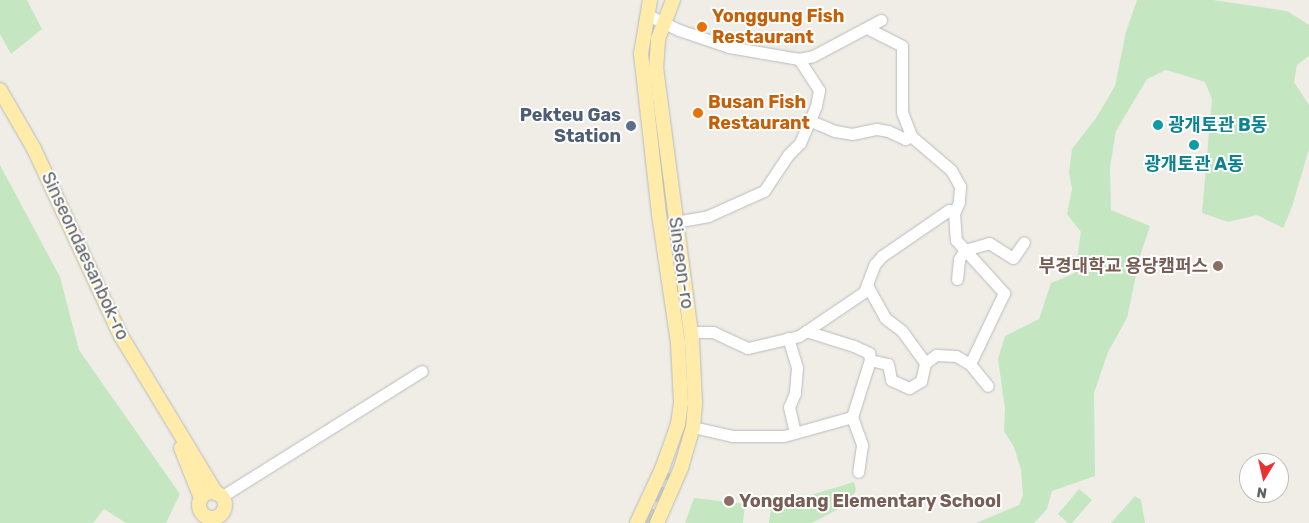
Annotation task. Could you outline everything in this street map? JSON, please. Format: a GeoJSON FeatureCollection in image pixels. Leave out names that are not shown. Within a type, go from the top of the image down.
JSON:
{"type":"FeatureCollection","features":[{"type":"Feature","properties":{"kind":"main road","name":"Sinseon-ro"},"geometry":{"type":"LineString","coordinates":[[650,0],[646,14],[641,54],[659,214],[678,343],[693,427],[681,468],[657,523]]}},
{"type":"Feature","properties":{"kind":"main road","name":"Sinseon-ro"},"geometry":{"type":"LineString","coordinates":[[637,523],[662,469],[688,402],[691,332],[656,69],[658,39],[673,0]]}},
{"type":"Feature","properties":{"kind":"main road","name":"Sinseondaesanbok-ro"},"geometry":{"type":"LineString","coordinates":[[0,90],[34,149],[121,336],[172,422],[219,495],[224,507],[216,520],[207,517],[201,518],[199,509],[201,498],[172,422]]}},
{"type":"Feature","properties":{"kind":"main road"},"geometry":{"type":"LineString","coordinates":[[201,498],[205,494],[219,495]]}},
{"type":"Feature","properties":{"kind":"street"},"geometry":{"type":"LineString","coordinates":[[646,14],[664,23],[729,47],[799,59],[813,56],[881,20]]}},
{"type":"Feature","properties":{"kind":"street"},"geometry":{"type":"LineString","coordinates":[[867,28],[902,46],[902,112],[911,136],[951,170],[960,186],[955,210],[956,240],[1004,293],[970,364]]}},
{"type":"Feature","properties":{"kind":"street"},"geometry":{"type":"LineString","coordinates":[[675,222],[708,216],[764,191],[788,155],[800,142],[811,121],[819,90],[799,59]]}},
{"type":"Feature","properties":{"kind":"street"},"geometry":{"type":"LineString","coordinates":[[811,121],[835,131],[852,134],[868,130],[888,131],[905,139],[911,136]]}},
{"type":"Feature","properties":{"kind":"street"},"geometry":{"type":"LineString","coordinates":[[691,332],[713,332],[748,348],[788,338],[806,331],[868,287],[875,264],[882,256],[949,210],[955,210]]}},
{"type":"Feature","properties":{"kind":"street"},"geometry":{"type":"LineString","coordinates":[[957,279],[959,259],[964,250],[988,243],[1013,258],[1024,242]]}},
{"type":"Feature","properties":{"kind":"street"},"geometry":{"type":"LineString","coordinates":[[868,287],[885,318],[902,331],[925,363]]}},
{"type":"Feature","properties":{"kind":"street"},"geometry":{"type":"LineString","coordinates":[[806,331],[854,346],[869,354],[870,360],[852,417],[862,445],[858,472]]}},
{"type":"Feature","properties":{"kind":"street"},"geometry":{"type":"LineString","coordinates":[[788,338],[798,381],[790,407],[795,432]]}},
{"type":"Feature","properties":{"kind":"street"},"geometry":{"type":"LineString","coordinates":[[870,360],[888,364],[891,380],[909,388],[921,381],[925,363],[936,355],[956,356],[970,364],[988,386]]}},
{"type":"Feature","properties":{"kind":"street"},"geometry":{"type":"LineString","coordinates":[[219,495],[422,371]]}},
{"type":"Feature","properties":{"kind":"street"},"geometry":{"type":"LineString","coordinates":[[693,427],[733,436],[784,436],[852,417]]}},
{"type":"Feature","properties":{"kind":"green space"},"geometry":{"type":"Polygon","coordinates":[[[0,0],[27,0],[42,29],[11,54],[0,34],[0,0]]]}},
{"type":"Feature","properties":{"kind":"green space"},"geometry":{"type":"Polygon","coordinates":[[[1137,0],[1213,0],[1287,11],[1309,25],[1309,56],[1297,65],[1294,82],[1309,105],[1309,149],[1292,207],[1283,228],[1257,215],[1228,222],[1202,213],[1212,99],[1205,82],[1180,74],[1166,70],[1147,79],[1116,131],[1110,167],[1111,210],[1150,226],[1140,256],[1127,318],[1108,352],[1094,393],[1095,476],[1052,491],[1047,509],[1034,523],[976,523],[1019,505],[1023,495],[1021,470],[1014,447],[1004,431],[1005,409],[998,359],[1005,336],[1039,319],[1051,283],[1075,273],[1081,232],[1067,214],[1072,189],[1069,173],[1072,149],[1096,118],[1115,86],[1126,32],[1137,0]]]}},
{"type":"Feature","properties":{"kind":"green space"},"geometry":{"type":"Polygon","coordinates":[[[0,165],[60,277],[79,350],[180,494],[166,523],[126,523],[104,509],[93,523],[0,523],[0,165]]]}},
{"type":"Feature","properties":{"kind":"green space"},"geometry":{"type":"Polygon","coordinates":[[[854,482],[856,490],[848,504],[812,523],[769,523],[771,507],[854,482]]]}},
{"type":"Feature","properties":{"kind":"green space"},"geometry":{"type":"Polygon","coordinates":[[[1079,489],[1092,500],[1072,523],[1068,523],[1058,514],[1079,489]]]}},
{"type":"Feature","properties":{"kind":"green space"},"geometry":{"type":"Polygon","coordinates":[[[1135,496],[1141,500],[1145,523],[1111,523],[1135,496]]]}},
{"type":"Feature","properties":{"kind":"green space"},"geometry":{"type":"Polygon","coordinates":[[[694,498],[745,504],[743,523],[685,523],[694,498]]]}},
{"type":"Feature","properties":{"kind":"tunnel"},"geometry":{"type":"LineString","coordinates":[[645,523],[666,472]]}},
{"type":"Feature","properties":{"kind":"place","name":"Yonggung Fish Restaurant"},"geometry":{"type":"Point","coordinates":[702,27]}},
{"type":"Feature","properties":{"kind":"place","name":"Busan Fish Restaurant"},"geometry":{"type":"Point","coordinates":[698,113]}},
{"type":"Feature","properties":{"kind":"place","name":"광개토관 B동"},"geometry":{"type":"Point","coordinates":[1158,125]}},
{"type":"Feature","properties":{"kind":"place","name":"Pekteu Gas Station"},"geometry":{"type":"Point","coordinates":[631,126]}},
{"type":"Feature","properties":{"kind":"place","name":"광개토관 A동"},"geometry":{"type":"Point","coordinates":[1194,145]}},
{"type":"Feature","properties":{"kind":"place","name":"부경대학교 용당캠퍼스"},"geometry":{"type":"Point","coordinates":[1218,266]}},
{"type":"Feature","properties":{"kind":"place","name":"Yongdang Elementary School"},"geometry":{"type":"Point","coordinates":[729,501]}}]}
